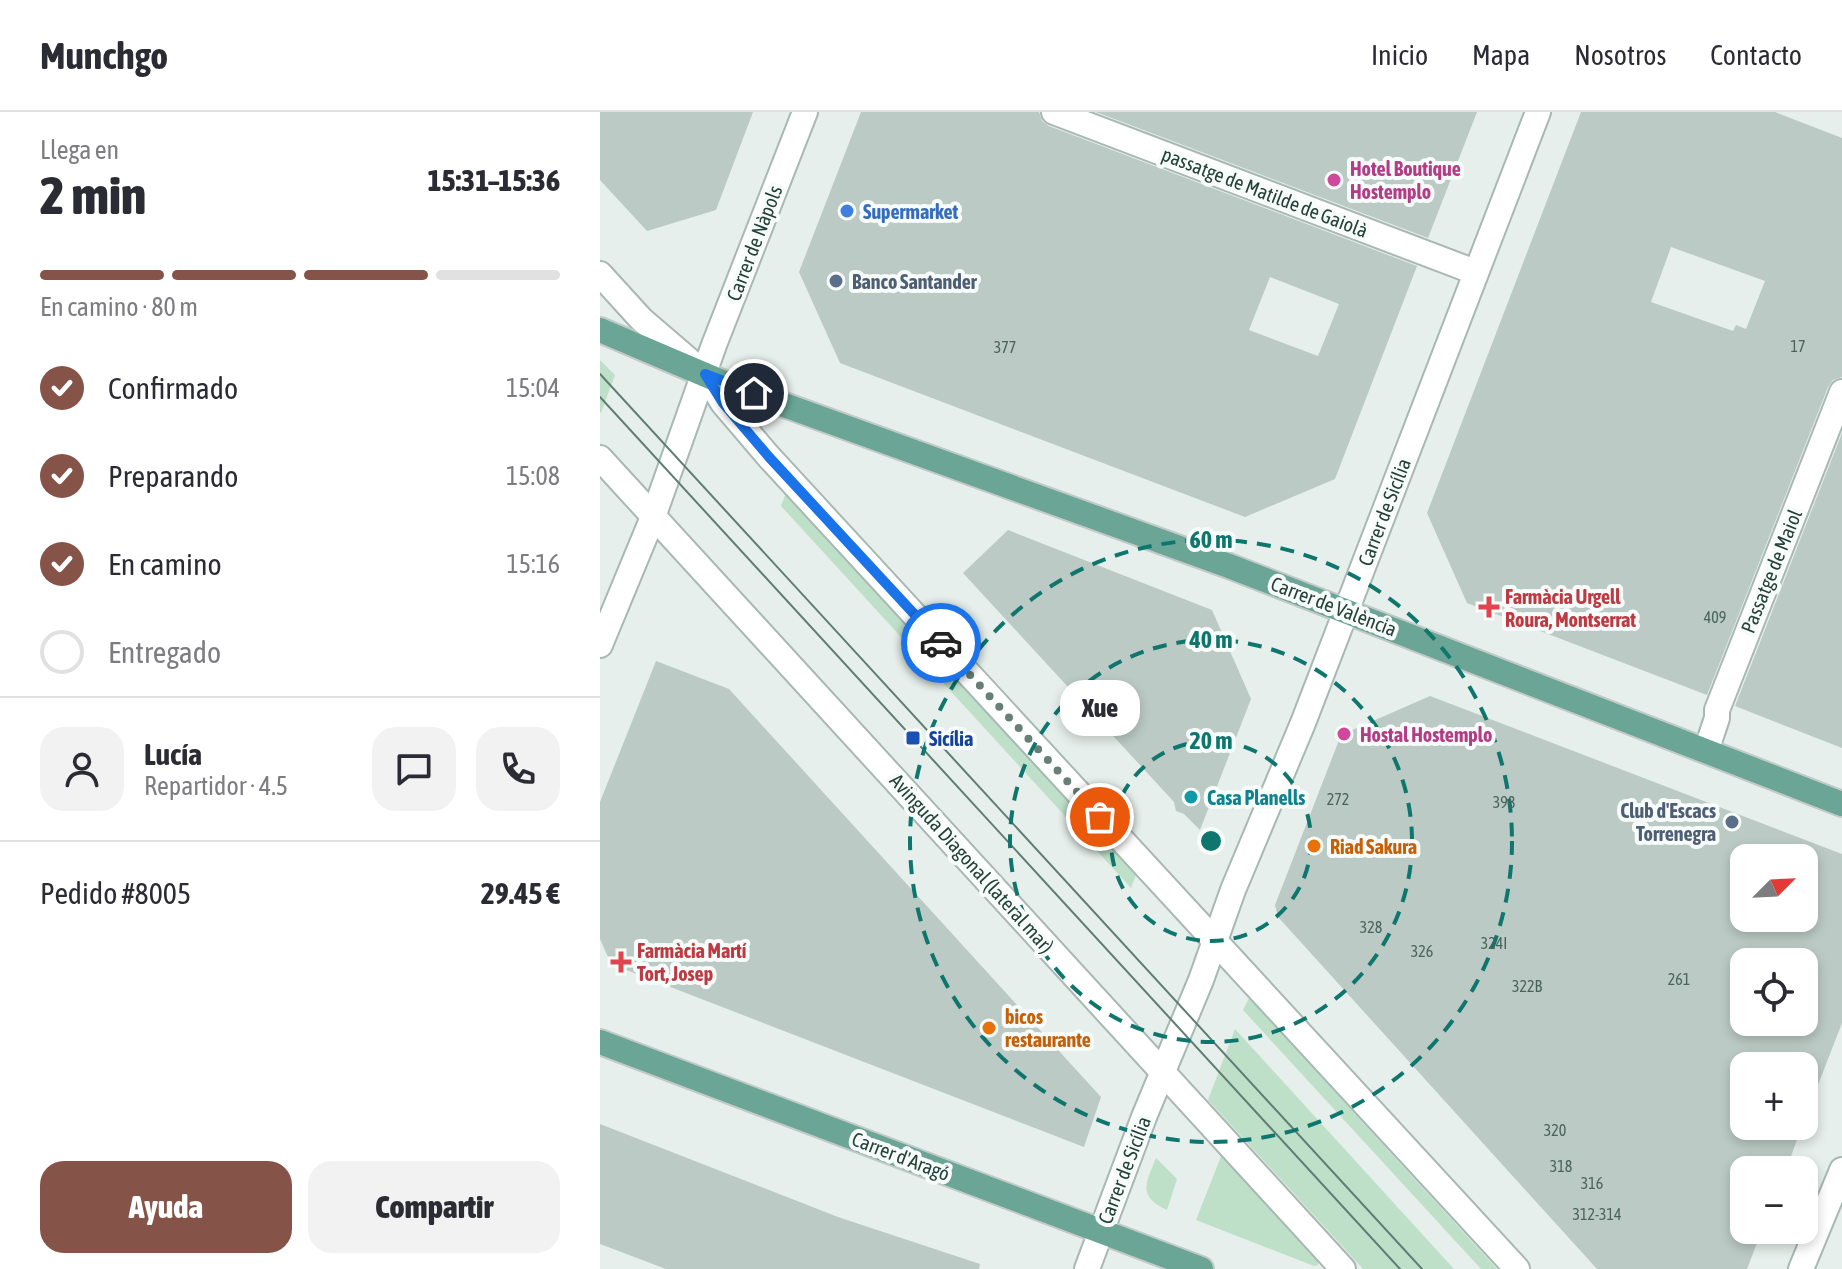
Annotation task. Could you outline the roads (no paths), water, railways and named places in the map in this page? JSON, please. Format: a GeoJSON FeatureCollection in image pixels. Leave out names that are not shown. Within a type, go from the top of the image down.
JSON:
{"type":"FeatureCollection","features":[{"type":"Feature","properties":{"kind":"main road","name":"Carrer de València"},"geometry":{"type":"LineString","coordinates":[[600,330],[863,435],[1170,544],[1842,804]]}},
{"type":"Feature","properties":{"kind":"main road","name":"Carrer d'Aragó"},"geometry":{"type":"LineString","coordinates":[[600,1042],[1201,1269]]}},
{"type":"Feature","properties":{"kind":"street","name":"Carrer de Nàpols"},"geometry":{"type":"LineString","coordinates":[[653,517],[805,112]]}},
{"type":"Feature","properties":{"kind":"street","name":"passatge de Matilde de Gaiolà"},"geometry":{"type":"LineString","coordinates":[[1054,112],[1475,272]]}},
{"type":"Feature","properties":{"kind":"street","name":"Carrer de Sicília"},"geometry":{"type":"LineString","coordinates":[[1087,1269],[1226,910],[1303,723],[1538,112]]}},
{"type":"Feature","properties":{"kind":"street"},"geometry":{"type":"LineString","coordinates":[[600,274],[651,328],[705,374],[723,403],[769,457],[1517,1269]]}},
{"type":"Feature","properties":{"kind":"street","name":"Passatge de Maiol"},"geometry":{"type":"LineString","coordinates":[[1706,751],[1717,710],[1842,392]]}},
{"type":"Feature","properties":{"kind":"street","name":"Avinguda Diagonal (lateral mar)"},"geometry":{"type":"LineString","coordinates":[[600,458],[1343,1269]]}},
{"type":"Feature","properties":{"kind":"street"},"geometry":{"type":"LineString","coordinates":[[600,645],[653,517]]}},
{"type":"Feature","properties":{"kind":"street"},"geometry":{"type":"LineString","coordinates":[[1801,1269],[1842,1170]]}},
{"type":"Feature","properties":{"kind":"tram line"},"geometry":{"type":"LineString","coordinates":[[600,374],[1422,1269]]}},
{"type":"Feature","properties":{"kind":"tram line"},"geometry":{"type":"LineString","coordinates":[[600,397],[1400,1269]]}},
{"type":"Feature","properties":{"kind":"place","name":"Hotel Boutique Hostemplo"},"geometry":{"type":"Point","coordinates":[1334,180]}},
{"type":"Feature","properties":{"kind":"place","name":"Supermarket"},"geometry":{"type":"Point","coordinates":[847,211]}},
{"type":"Feature","properties":{"kind":"place","name":"Banco Santander"},"geometry":{"type":"Point","coordinates":[836,281]}},
{"type":"Feature","properties":{"kind":"place","name":"Farmàcia Urgell Roura, Montserrat"},"geometry":{"type":"Point","coordinates":[1489,607]}},
{"type":"Feature","properties":{"kind":"place","name":"Hostal Hostemplo"},"geometry":{"type":"Point","coordinates":[1344,734]}},
{"type":"Feature","properties":{"kind":"place","name":"Sicília"},"geometry":{"type":"Point","coordinates":[913,738]}},
{"type":"Feature","properties":{"kind":"place","name":"Casa Planells"},"geometry":{"type":"Point","coordinates":[1191,797]}},
{"type":"Feature","properties":{"kind":"place","name":"Xue"},"geometry":{"type":"Point","coordinates":[1100,817]}},
{"type":"Feature","properties":{"kind":"place","name":"Club d'Escacs Torrenegra"},"geometry":{"type":"Point","coordinates":[1732,822]}},
{"type":"Feature","properties":{"kind":"place","name":"Riad Sakura"},"geometry":{"type":"Point","coordinates":[1314,846]}},
{"type":"Feature","properties":{"kind":"place","name":"Farmàcia Martí Tort, Josep"},"geometry":{"type":"Point","coordinates":[621,962]}},
{"type":"Feature","properties":{"kind":"place","name":"bicos restaurante"},"geometry":{"type":"Point","coordinates":[989,1028]}}]}
